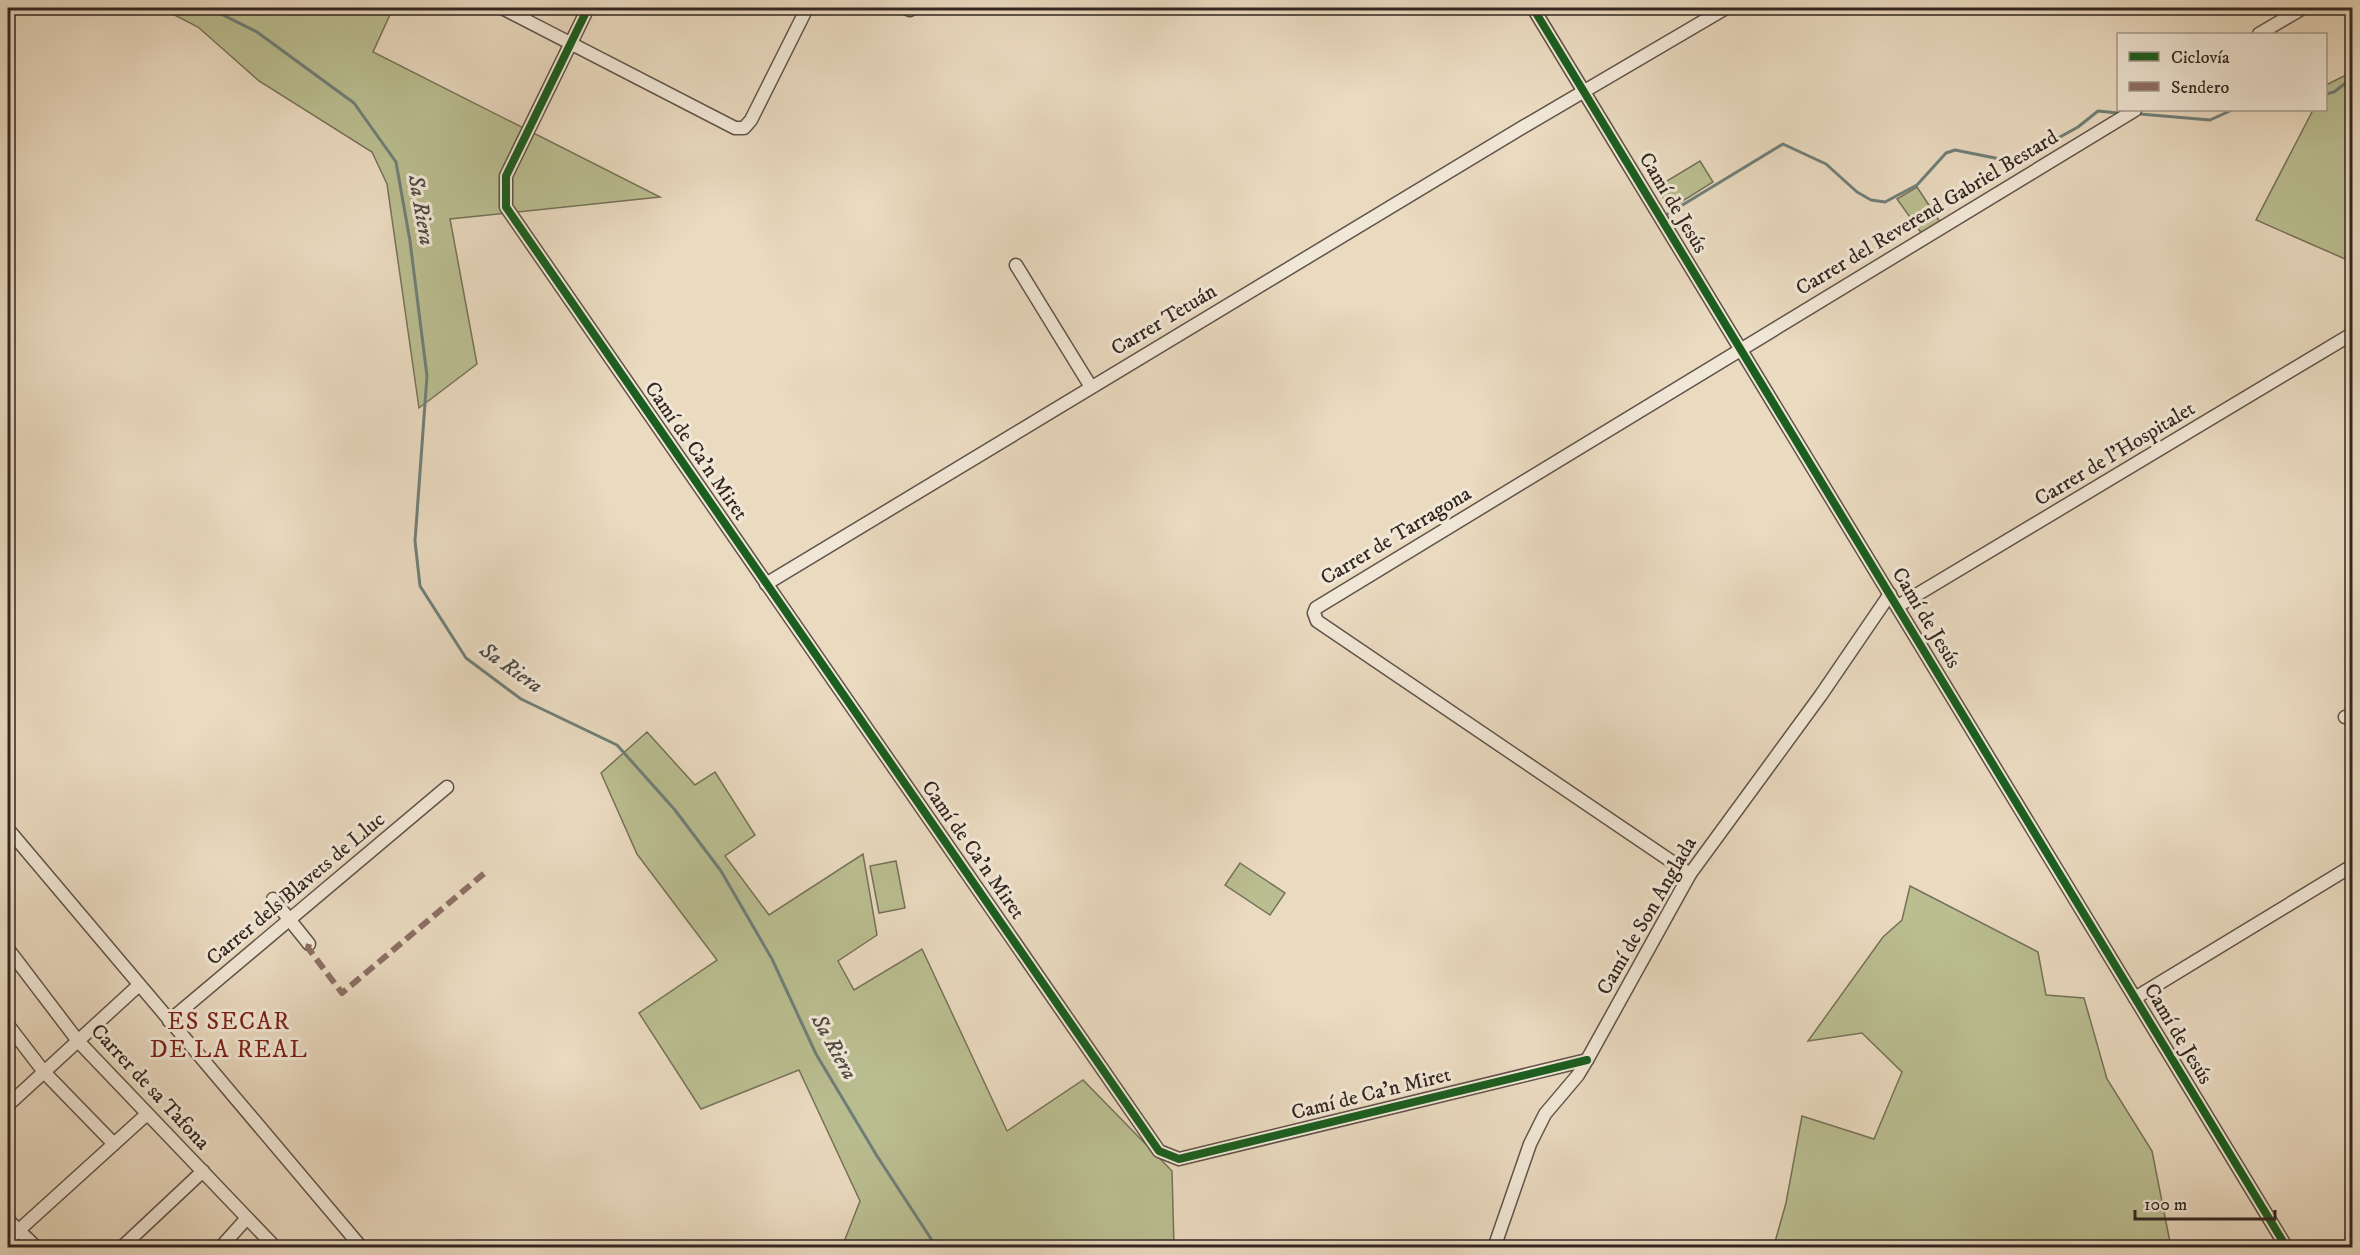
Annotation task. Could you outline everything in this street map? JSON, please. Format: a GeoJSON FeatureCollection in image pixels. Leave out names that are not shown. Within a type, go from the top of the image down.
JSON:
{"type":"FeatureCollection","features":[{"type":"Feature","properties":{"kind":"street"},"geometry":{"type":"LineString","coordinates":[[502,8],[735,128],[744,128],[751,120],[807,8]]}},
{"type":"Feature","properties":{"kind":"street"},"geometry":{"type":"LineString","coordinates":[[571,42],[588,8]]}},
{"type":"Feature","properties":{"kind":"street","name":"Camí de Jesús"},"geometry":{"type":"LineString","coordinates":[[1533,8],[2287,1248]]}},
{"type":"Feature","properties":{"kind":"street","name":"Carrer Tetuán"},"geometry":{"type":"LineString","coordinates":[[766,584],[1726,8]]}},
{"type":"Feature","properties":{"kind":"street"},"geometry":{"type":"LineString","coordinates":[[2261,33],[2303,8]]}},
{"type":"Feature","properties":{"kind":"street","name":"Camí de Ca'n Miret"},"geometry":{"type":"LineString","coordinates":[[571,42],[506,176],[506,207],[1159,1150],[1179,1159],[1587,1060]]}},
{"type":"Feature","properties":{"kind":"street","name":"Carrer del Reverend Gabriel Bestard"},"geometry":{"type":"LineString","coordinates":[[1740,349],[2133,111]]}},
{"type":"Feature","properties":{"kind":"street"},"geometry":{"type":"LineString","coordinates":[[1016,265],[1091,387]]}},
{"type":"Feature","properties":{"kind":"street","name":"Carrer de l'Hospitalet"},"geometry":{"type":"LineString","coordinates":[[1898,606],[2352,334]]}},
{"type":"Feature","properties":{"kind":"street","name":"Carrer de Tarragona"},"geometry":{"type":"LineString","coordinates":[[1690,874],[1317,621],[1314,613],[1316,608],[1740,349]]}},
{"type":"Feature","properties":{"kind":"street","name":"Camí de Son Anglada"},"geometry":{"type":"LineString","coordinates":[[1494,1248],[1530,1144],[1545,1114],[1578,1075],[1690,874],[1821,695],[1890,594]]}},
{"type":"Feature","properties":{"kind":"street","name":"Carrer dels Blavets de Lluc"},"geometry":{"type":"LineString","coordinates":[[169,1021],[447,787]]}},
{"type":"Feature","properties":{"kind":"street"},"geometry":{"type":"LineString","coordinates":[[8,829],[362,1248]]}},
{"type":"Feature","properties":{"kind":"street"},"geometry":{"type":"LineString","coordinates":[[2135,998],[2352,866]]}},
{"type":"Feature","properties":{"kind":"street"},"geometry":{"type":"LineString","coordinates":[[273,899],[309,944]]}},
{"type":"Feature","properties":{"kind":"street","name":"Carrer de sa Tafona"},"geometry":{"type":"LineString","coordinates":[[9,956],[78,1041],[272,1244]]}},
{"type":"Feature","properties":{"kind":"street"},"geometry":{"type":"LineString","coordinates":[[8,1104],[139,986]]}},
{"type":"Feature","properties":{"kind":"street"},"geometry":{"type":"LineString","coordinates":[[8,1025],[44,1072],[114,1144]]}},
{"type":"Feature","properties":{"kind":"street"},"geometry":{"type":"LineString","coordinates":[[8,1240],[147,1114]]}},
{"type":"Feature","properties":{"kind":"street"},"geometry":{"type":"LineString","coordinates":[[121,1248],[203,1171]]}},
{"type":"Feature","properties":{"kind":"street"},"geometry":{"type":"LineString","coordinates":[[220,1248],[247,1218]]}},
{"type":"Feature","properties":{"kind":"street"},"geometry":{"type":"LineString","coordinates":[[8,1220],[37,1248]]}},
{"type":"Feature","properties":{"kind":"green space"},"geometry":{"type":"Polygon","coordinates":[[[161,8],[393,8],[373,52],[660,197],[450,219],[477,364],[419,408],[387,184],[372,152],[259,81],[198,27],[161,8]]]}},
{"type":"Feature","properties":{"kind":"green space"},"geometry":{"type":"Polygon","coordinates":[[[2352,72],[2352,262],[2256,220],[2312,111],[2327,111],[2327,84],[2352,72]]]}},
{"type":"Feature","properties":{"kind":"green space"},"geometry":{"type":"Polygon","coordinates":[[[1700,161],[1713,182],[1670,209],[1657,187],[1700,161]]]}},
{"type":"Feature","properties":{"kind":"green space"},"geometry":{"type":"Polygon","coordinates":[[[1917,187],[1940,222],[1922,234],[1897,199],[1917,187]]]}},
{"type":"Feature","properties":{"kind":"green space"},"geometry":{"type":"Polygon","coordinates":[[[647,732],[695,785],[715,772],[755,835],[725,856],[769,915],[863,854],[877,935],[838,961],[854,990],[922,949],[1007,1131],[1083,1080],[1172,1171],[1174,1247],[842,1247],[860,1201],[799,1070],[701,1109],[639,1013],[717,960],[637,854],[601,773],[647,732]]]}},
{"type":"Feature","properties":{"kind":"green space"},"geometry":{"type":"Polygon","coordinates":[[[896,861],[905,908],[879,913],[870,866],[896,861]]]}},
{"type":"Feature","properties":{"kind":"green space"},"geometry":{"type":"Polygon","coordinates":[[[1240,863],[1285,893],[1270,915],[1225,885],[1240,863]]]}},
{"type":"Feature","properties":{"kind":"green space"},"geometry":{"type":"Polygon","coordinates":[[[1910,886],[2038,952],[2046,995],[2084,998],[2107,1079],[2152,1151],[2171,1247],[1778,1247],[1775,1242],[1786,1203],[1802,1116],[1874,1139],[1902,1072],[1862,1033],[1808,1041],[1883,937],[1902,920],[1910,886]]]}},
{"type":"Feature","properties":{"kind":"waterway","name":"Sa Riera"},"geometry":{"type":"LineString","coordinates":[[209,8],[257,32],[354,103],[396,162],[410,241],[427,376],[415,541],[420,586],[466,658],[521,699],[617,745],[675,810],[721,871],[772,959],[816,1054],[877,1156],[937,1248]]}},
{"type":"Feature","properties":{"kind":"waterway"},"geometry":{"type":"LineString","coordinates":[[2327,94],[2334,92],[2352,78]]}},
{"type":"Feature","properties":{"kind":"waterway"},"geometry":{"type":"LineString","coordinates":[[1666,215],[1783,144],[1826,164],[1857,192],[1871,200],[1885,202],[1917,185],[1946,153],[1955,150],[2015,162],[2078,127],[2098,111],[2118,113]]}},
{"type":"Feature","properties":{"kind":"waterway"},"geometry":{"type":"LineString","coordinates":[[2140,114],[2210,120],[2230,111]]}},
{"type":"Feature","properties":{"kind":"marked path"},"geometry":{"type":"LineString","coordinates":[[309,944],[308,948],[342,993],[487,871]]}},
{"type":"Feature","properties":{"kind":"cycle path"},"geometry":{"type":"LineString","coordinates":[[588,8],[506,176],[506,207],[1159,1151],[1179,1159],[1587,1060]]}},
{"type":"Feature","properties":{"kind":"cycle path"},"geometry":{"type":"LineString","coordinates":[[1533,8],[2287,1248]]}},
{"type":"Feature","properties":{"kind":"district","name":"ES SECAR DE LA REAL"},"geometry":{"type":"Point","coordinates":[229,1036]}}]}
